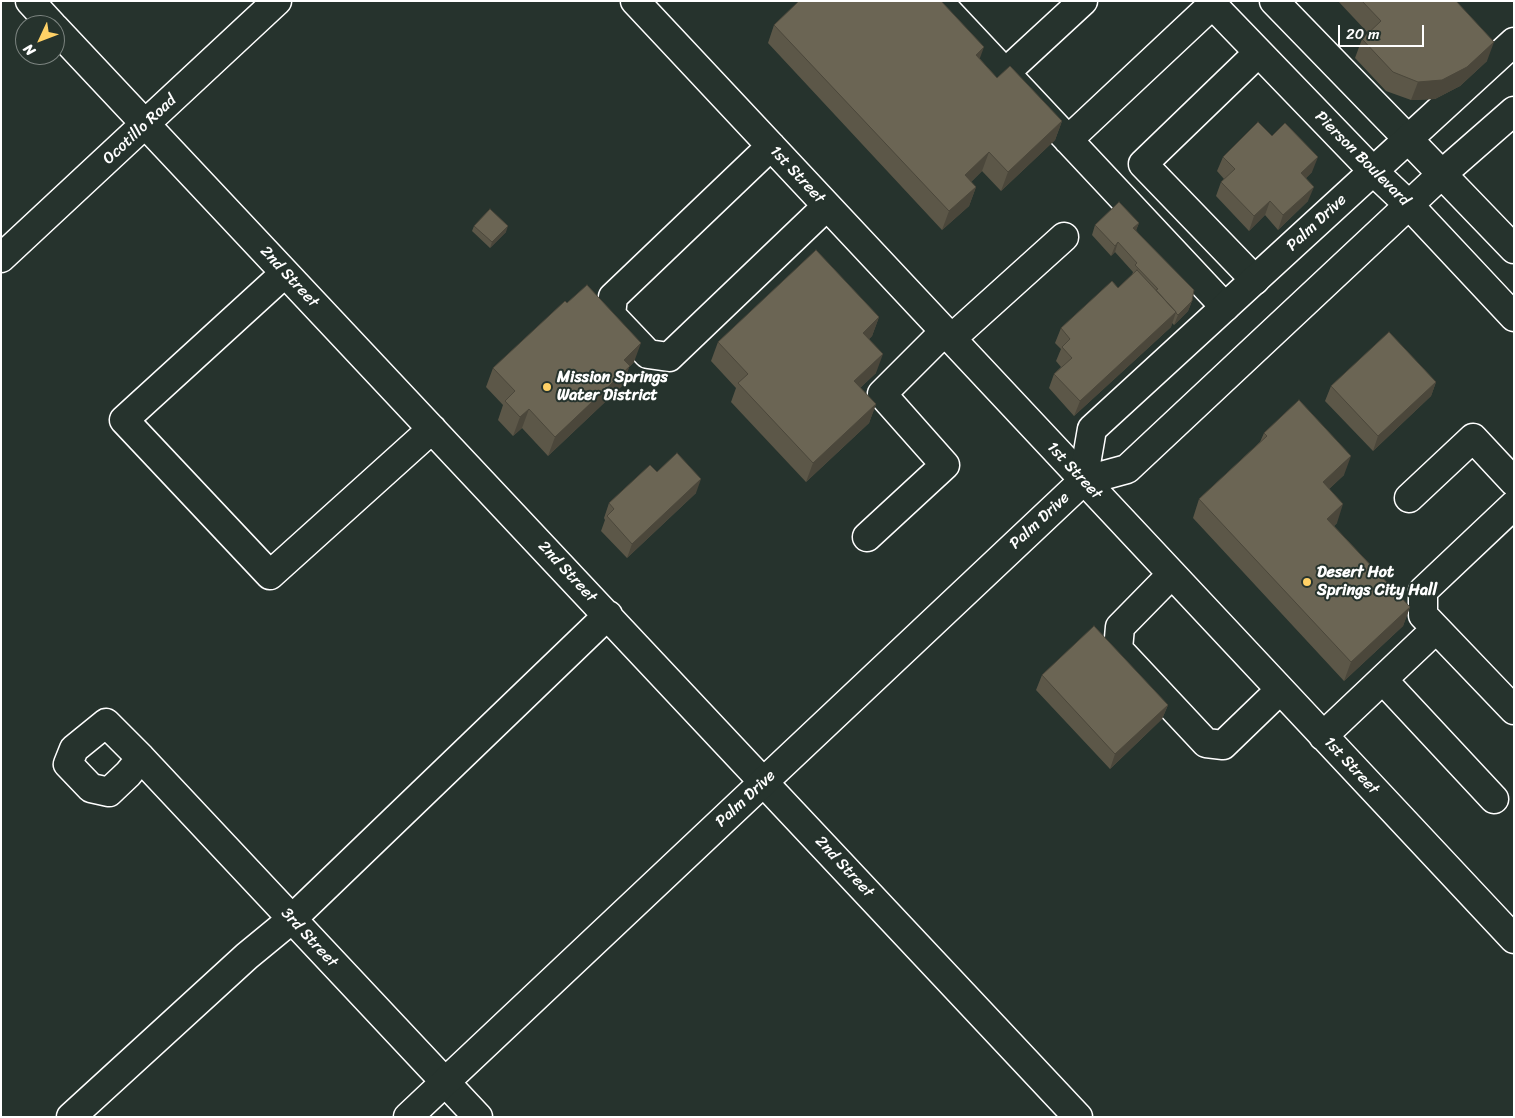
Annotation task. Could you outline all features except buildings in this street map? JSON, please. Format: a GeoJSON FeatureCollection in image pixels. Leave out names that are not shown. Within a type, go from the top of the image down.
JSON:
{"type":"FeatureCollection","features":[{"type":"Feature","properties":{"kind":"street"},"geometry":{"type":"LineString","coordinates":[[30,1],[43,15]]}},
{"type":"Feature","properties":{"kind":"street","name":"Ocotillo Road"},"geometry":{"type":"LineString","coordinates":[[1,258],[277,1]]}},
{"type":"Feature","properties":{"kind":"street","name":"1st Street"},"geometry":{"type":"LineString","coordinates":[[635,1],[1514,939]]}},
{"type":"Feature","properties":{"kind":"street"},"geometry":{"type":"LineString","coordinates":[[938,1],[1225,307]]}},
{"type":"Feature","properties":{"kind":"street"},"geometry":{"type":"LineString","coordinates":[[1005,73],[1082,1]]}},
{"type":"Feature","properties":{"kind":"street"},"geometry":{"type":"LineString","coordinates":[[1274,1],[1514,249]]}},
{"type":"Feature","properties":{"kind":"street"},"geometry":{"type":"LineString","coordinates":[[1068,140],[1211,3]]}},
{"type":"Feature","properties":{"kind":"street","name":"Pierson Boulevard"},"geometry":{"type":"LineString","coordinates":[[1211,3],[1373,171],[1409,205],[1514,317]]}},
{"type":"Feature","properties":{"kind":"street","name":"2nd Street"},"geometry":{"type":"LineString","coordinates":[[65,39],[1078,1117]]}},
{"type":"Feature","properties":{"kind":"street","name":"Palm Drive"},"geometry":{"type":"LineString","coordinates":[[1083,481],[1092,429],[1514,42]]}},
{"type":"Feature","properties":{"kind":"street"},"geometry":{"type":"LineString","coordinates":[[1254,280],[1143,164],[1258,53]]}},
{"type":"Feature","properties":{"kind":"street","name":"Palm Drive"},"geometry":{"type":"LineString","coordinates":[[408,1117],[1083,481],[1127,470],[1442,174],[1514,111]]}},
{"type":"Feature","properties":{"kind":"street"},"geometry":{"type":"LineString","coordinates":[[771,146],[613,297],[611,315],[648,354],[669,357],[827,206]]}},
{"type":"Feature","properties":{"kind":"street"},"geometry":{"type":"LineString","coordinates":[[866,537],[945,465],[882,394],[947,335],[1064,237]]}},
{"type":"Feature","properties":{"kind":"street"},"geometry":{"type":"LineString","coordinates":[[285,272],[124,420],[270,575],[432,429]]}},
{"type":"Feature","properties":{"kind":"street"},"geometry":{"type":"LineString","coordinates":[[1409,498],[1473,438],[1514,482]]}},
{"type":"Feature","properties":{"kind":"street"},"geometry":{"type":"LineString","coordinates":[[1514,505],[1423,591],[1423,615],[1514,710]]}},
{"type":"Feature","properties":{"kind":"street"},"geometry":{"type":"LineString","coordinates":[[1171,575],[1120,627],[1118,649],[1206,743],[1223,745],[1280,690]]}},
{"type":"Feature","properties":{"kind":"street"},"geometry":{"type":"LineString","coordinates":[[71,1117],[247,956],[292,919],[608,615]]}},
{"type":"Feature","properties":{"kind":"street"},"geometry":{"type":"LineString","coordinates":[[1323,736],[1436,629]]}},
{"type":"Feature","properties":{"kind":"street"},"geometry":{"type":"LineString","coordinates":[[1383,680],[1494,799]]}},
{"type":"Feature","properties":{"kind":"street","name":"3rd Street"},"geometry":{"type":"LineString","coordinates":[[141,758],[478,1117]]}},
{"type":"Feature","properties":{"kind":"place","name":"Mission Springs Water District"},"geometry":{"type":"Point","coordinates":[547,387]}},
{"type":"Feature","properties":{"kind":"place","name":"Desert Hot Springs City Hall"},"geometry":{"type":"Point","coordinates":[1307,582]}}]}
